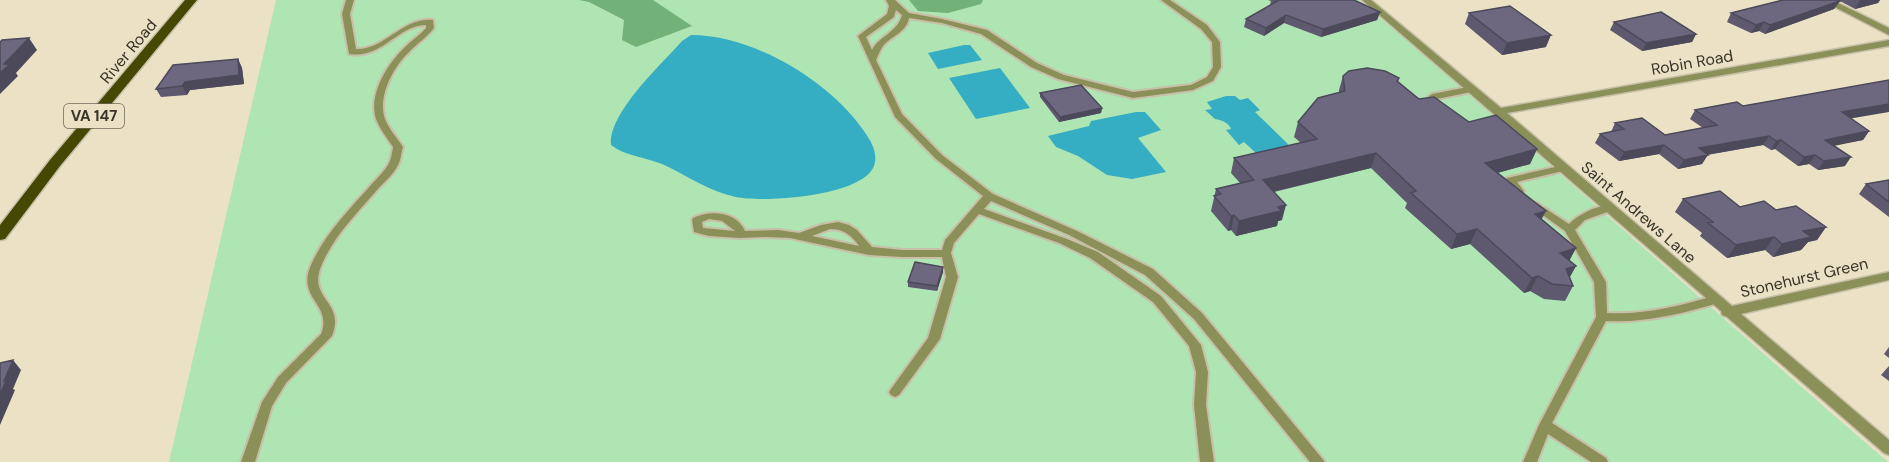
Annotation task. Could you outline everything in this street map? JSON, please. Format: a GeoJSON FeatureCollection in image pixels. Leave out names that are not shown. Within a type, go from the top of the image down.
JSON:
{"type":"FeatureCollection","features":[{"type":"Feature","properties":{"kind":"main road","name":"River Road"},"geometry":{"type":"LineString","coordinates":[[0,234],[55,163],[191,0]]}},
{"type":"Feature","properties":{"kind":"street","name":"Saint Andrews Lane"},"geometry":{"type":"LineString","coordinates":[[1366,0],[1500,111],[1727,312],[1889,449]]}},
{"type":"Feature","properties":{"kind":"street"},"geometry":{"type":"LineString","coordinates":[[1824,0],[1889,32]]}},
{"type":"Feature","properties":{"kind":"street","name":"Robin Road"},"geometry":{"type":"LineString","coordinates":[[1500,111],[1889,43]]}},
{"type":"Feature","properties":{"kind":"street","name":"Stonehurst Green"},"geometry":{"type":"LineString","coordinates":[[1727,312],[1889,276]]}},
{"type":"Feature","properties":{"kind":"lane"},"geometry":{"type":"LineString","coordinates":[[248,462],[266,405],[282,380],[326,336],[331,328],[331,316],[314,291],[312,275],[326,249],[394,164],[398,147],[386,129],[379,111],[382,90],[394,66],[409,48],[424,37],[430,28],[430,22],[411,24],[372,50],[352,52],[346,14],[350,0]]}},
{"type":"Feature","properties":{"kind":"lane"},"geometry":{"type":"LineString","coordinates":[[891,0],[906,15],[942,21],[984,32],[1034,65],[1061,77],[1133,95],[1193,87],[1210,79],[1217,67],[1215,42],[1204,27],[1165,0]]}},
{"type":"Feature","properties":{"kind":"lane"},"geometry":{"type":"LineString","coordinates":[[891,0],[893,6],[891,15],[862,36],[898,115],[939,157],[989,196],[1073,233],[1149,272],[1198,316],[1318,462]]}},
{"type":"Feature","properties":{"kind":"lane"},"geometry":{"type":"LineString","coordinates":[[872,60],[879,45],[899,29],[906,15]]}},
{"type":"Feature","properties":{"kind":"lane"},"geometry":{"type":"LineString","coordinates":[[1432,97],[1473,89]]}},
{"type":"Feature","properties":{"kind":"lane"},"geometry":{"type":"LineString","coordinates":[[1519,191],[1511,180],[1564,168]]}},
{"type":"Feature","properties":{"kind":"lane"},"geometry":{"type":"LineString","coordinates":[[895,392],[934,339],[952,277],[946,253],[949,242],[989,196]]}},
{"type":"Feature","properties":{"kind":"lane"},"geometry":{"type":"LineString","coordinates":[[1530,462],[1545,425],[1602,317],[1600,282],[1569,229],[1537,206]]}},
{"type":"Feature","properties":{"kind":"lane"},"geometry":{"type":"LineString","coordinates":[[1569,229],[1581,218],[1609,208]]}},
{"type":"Feature","properties":{"kind":"lane"},"geometry":{"type":"LineString","coordinates":[[977,210],[1063,241],[1094,255],[1157,299],[1195,345],[1202,372],[1200,405],[1207,462]]}},
{"type":"Feature","properties":{"kind":"lane"},"geometry":{"type":"LineString","coordinates":[[798,237],[825,226],[847,227],[853,230],[869,251]]}},
{"type":"Feature","properties":{"kind":"lane"},"geometry":{"type":"LineString","coordinates":[[740,235],[798,237],[869,251],[907,255],[946,253]]}},
{"type":"Feature","properties":{"kind":"lane"},"geometry":{"type":"LineString","coordinates":[[1602,317],[1633,319],[1654,317],[1714,300]]}},
{"type":"Feature","properties":{"kind":"lane"},"geometry":{"type":"LineString","coordinates":[[1545,425],[1602,462]]}},
{"type":"Feature","properties":{"kind":"green space"},"geometry":{"type":"Polygon","coordinates":[[[276,0],[1359,0],[1888,462],[169,462],[276,0]]]}},
{"type":"Feature","properties":{"kind":"green space"},"geometry":{"type":"Polygon","coordinates":[[[579,0],[653,0],[692,26],[636,47],[622,40],[624,20],[589,2],[579,0]]]}},
{"type":"Feature","properties":{"kind":"green space"},"geometry":{"type":"Polygon","coordinates":[[[909,0],[983,0],[981,4],[948,13],[918,11],[909,0]]]}},
{"type":"Feature","properties":{"kind":"water"},"geometry":{"type":"Polygon","coordinates":[[[691,35],[714,37],[762,51],[808,77],[846,109],[864,132],[875,152],[873,168],[864,178],[831,191],[788,198],[750,199],[726,195],[662,164],[629,154],[611,145],[612,132],[627,104],[662,62],[691,35]]]}},
{"type":"Feature","properties":{"kind":"water"},"geometry":{"type":"Polygon","coordinates":[[[970,45],[982,60],[938,69],[928,53],[970,45]]]}},
{"type":"Feature","properties":{"kind":"water"},"geometry":{"type":"Polygon","coordinates":[[[1000,68],[1030,108],[976,119],[949,78],[1000,68]]]}},
{"type":"Feature","properties":{"kind":"water"},"geometry":{"type":"Polygon","coordinates":[[[1226,96],[1235,96],[1240,100],[1248,98],[1260,110],[1255,112],[1292,148],[1257,154],[1244,142],[1239,145],[1226,130],[1231,129],[1229,125],[1215,119],[1205,110],[1212,109],[1207,102],[1226,96]]]}},
{"type":"Feature","properties":{"kind":"water"},"geometry":{"type":"Polygon","coordinates":[[[1145,112],[1161,130],[1138,138],[1166,172],[1132,179],[1107,175],[1078,156],[1056,147],[1048,136],[1089,126],[1091,121],[1145,112]]]}},
{"type":"Feature","properties":{"kind":"building"},"geometry":{"type":"Polygon","coordinates":[[[1279,0],[1354,0],[1380,12],[1323,29],[1286,15],[1266,28],[1246,19],[1279,0]]]}},
{"type":"Feature","properties":{"kind":"building"},"geometry":{"type":"Polygon","coordinates":[[[1783,0],[1840,1],[1770,25],[1764,22],[1756,25],[1731,13],[1783,0]]]}},
{"type":"Feature","properties":{"kind":"building"},"geometry":{"type":"Polygon","coordinates":[[[1510,6],[1551,35],[1507,43],[1469,13],[1510,6]]]}},
{"type":"Feature","properties":{"kind":"building"},"geometry":{"type":"Polygon","coordinates":[[[1661,12],[1696,34],[1646,43],[1614,22],[1661,12]]]}},
{"type":"Feature","properties":{"kind":"building"},"geometry":{"type":"Polygon","coordinates":[[[29,38],[4,64],[10,64],[0,73],[0,42],[29,38]]]}},
{"type":"Feature","properties":{"kind":"building"},"geometry":{"type":"Polygon","coordinates":[[[238,59],[239,75],[185,82],[182,86],[156,89],[173,65],[238,59]]]}},
{"type":"Feature","properties":{"kind":"building"},"geometry":{"type":"Polygon","coordinates":[[[1367,68],[1385,71],[1399,78],[1397,81],[1419,99],[1434,97],[1469,122],[1496,115],[1537,149],[1485,163],[1546,211],[1535,214],[1576,248],[1560,253],[1576,266],[1566,269],[1573,286],[1552,284],[1538,276],[1532,278],[1477,229],[1457,234],[1411,193],[1416,191],[1376,153],[1263,180],[1286,205],[1278,207],[1281,211],[1239,221],[1234,215],[1231,216],[1214,196],[1221,194],[1216,189],[1254,180],[1234,158],[1317,139],[1298,122],[1318,98],[1345,91],[1343,76],[1349,71],[1367,68]]]}},
{"type":"Feature","properties":{"kind":"building"},"geometry":{"type":"Polygon","coordinates":[[[1889,80],[1889,104],[1842,112],[1869,131],[1825,140],[1851,157],[1824,161],[1815,155],[1804,157],[1781,140],[1776,141],[1769,136],[1699,148],[1708,155],[1684,160],[1664,145],[1624,152],[1600,134],[1624,129],[1615,123],[1642,118],[1665,135],[1717,125],[1695,110],[1737,102],[1743,106],[1889,80]]]}},
{"type":"Feature","properties":{"kind":"building"},"geometry":{"type":"Polygon","coordinates":[[[1081,85],[1102,108],[1060,117],[1040,93],[1081,85]]]}},
{"type":"Feature","properties":{"kind":"building"},"geometry":{"type":"Polygon","coordinates":[[[1889,180],[1889,202],[1866,184],[1889,180]]]}},
{"type":"Feature","properties":{"kind":"building"},"geometry":{"type":"Polygon","coordinates":[[[1720,191],[1740,207],[1764,201],[1776,210],[1796,206],[1826,227],[1803,231],[1811,237],[1782,244],[1774,237],[1736,245],[1708,223],[1713,222],[1683,199],[1720,191]]]}},
{"type":"Feature","properties":{"kind":"building"},"geometry":{"type":"Polygon","coordinates":[[[915,262],[943,267],[937,286],[908,282],[915,262]]]}},
{"type":"Feature","properties":{"kind":"building"},"geometry":{"type":"Polygon","coordinates":[[[13,360],[4,381],[6,381],[0,395],[0,363],[13,360]]]}}]}
